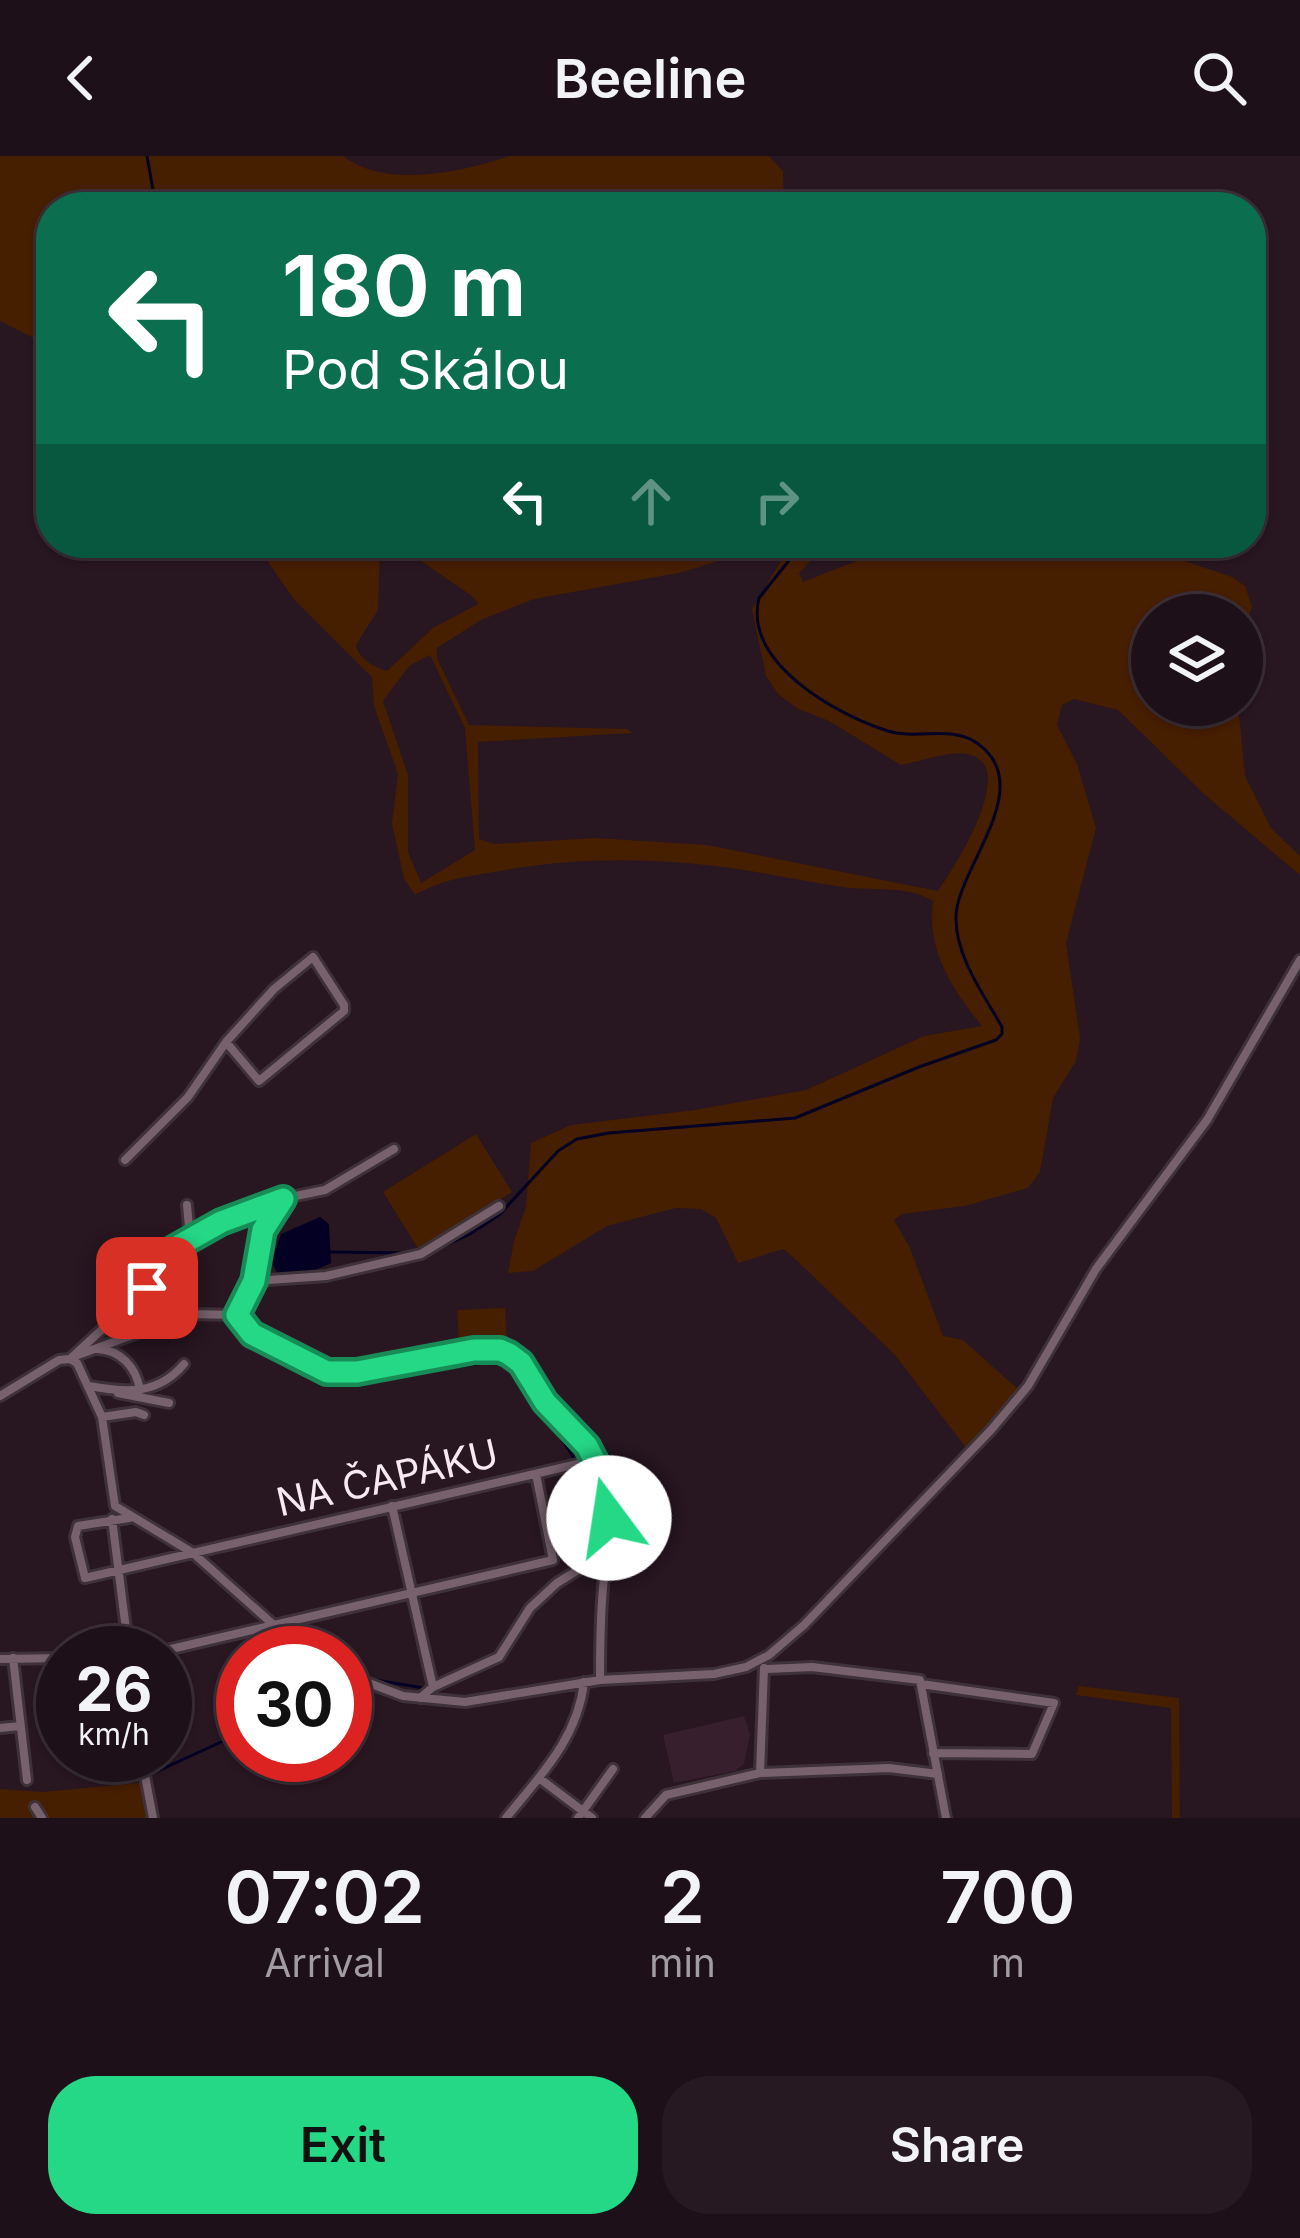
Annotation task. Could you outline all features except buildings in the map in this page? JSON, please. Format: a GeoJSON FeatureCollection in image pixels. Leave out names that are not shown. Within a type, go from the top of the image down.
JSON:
{"type":"FeatureCollection","features":[{"type":"Feature","properties":{"kind":"street"},"geometry":{"type":"LineString","coordinates":[[125,1160],[188,1097],[226,1042],[274,989],[313,957],[344,1005],[344,1011],[259,1081],[250,1076],[226,1042]]}},
{"type":"Feature","properties":{"kind":"street"},"geometry":{"type":"LineString","coordinates":[[372,1686],[419,1699],[490,1700],[600,1680],[714,1674],[756,1662],[804,1625],[992,1430],[1028,1386],[1096,1269],[1207,1120],[1300,960]]}},
{"type":"Feature","properties":{"kind":"street"},"geometry":{"type":"LineString","coordinates":[[70,1359],[147,1288],[173,1249],[221,1222],[299,1192],[325,1190],[394,1149]]}},
{"type":"Feature","properties":{"kind":"street"},"geometry":{"type":"LineString","coordinates":[[237,1315],[254,1281],[263,1230],[283,1199]]}},
{"type":"Feature","properties":{"kind":"street"},"geometry":{"type":"LineString","coordinates":[[187,1204],[190,1239]]}},
{"type":"Feature","properties":{"kind":"street"},"geometry":{"type":"LineString","coordinates":[[254,1281],[326,1276],[421,1254],[500,1206]]}},
{"type":"Feature","properties":{"kind":"street"},"geometry":{"type":"LineString","coordinates":[[0,1396],[59,1360],[130,1334],[190,1314],[237,1315]]}},
{"type":"Feature","properties":{"kind":"street"},"geometry":{"type":"LineString","coordinates":[[237,1315],[252,1334],[327,1372],[357,1372],[474,1350],[500,1350],[521,1363],[545,1402],[575,1431],[595,1460],[605,1487],[609,1518],[600,1680]]}},
{"type":"Feature","properties":{"kind":"street"},"geometry":{"type":"LineString","coordinates":[[90,1349],[118,1353],[137,1377],[140,1390]]}},
{"type":"Feature","properties":{"kind":"street"},"geometry":{"type":"LineString","coordinates":[[70,1359],[77,1363],[102,1417],[126,1626]]}},
{"type":"Feature","properties":{"kind":"street"},"geometry":{"type":"LineString","coordinates":[[87,1385],[140,1390],[168,1383],[184,1364]]}},
{"type":"Feature","properties":{"kind":"street"},"geometry":{"type":"LineString","coordinates":[[111,1390],[169,1402]]}},
{"type":"Feature","properties":{"kind":"street"},"geometry":{"type":"LineString","coordinates":[[102,1417],[144,1415]]}},
{"type":"Feature","properties":{"kind":"street","name":"NA ČAPÁKU"},"geometry":{"type":"LineString","coordinates":[[112,1519],[78,1526],[75,1537],[85,1578],[595,1460]]}},
{"type":"Feature","properties":{"kind":"street"},"geometry":{"type":"LineString","coordinates":[[115,1506],[193,1552],[272,1626],[553,1560],[536,1474]]}},
{"type":"Feature","properties":{"kind":"street"},"geometry":{"type":"LineString","coordinates":[[392,1506],[433,1687]]}},
{"type":"Feature","properties":{"kind":"street"},"geometry":{"type":"LineString","coordinates":[[112,1519],[129,1517]]}},
{"type":"Feature","properties":{"kind":"street"},"geometry":{"type":"LineString","coordinates":[[419,1699],[433,1687],[500,1657],[530,1608],[586,1565],[590,1552]]}},
{"type":"Feature","properties":{"kind":"street"},"geometry":{"type":"LineString","coordinates":[[13,1658],[27,1780]]}},
{"type":"Feature","properties":{"kind":"street"},"geometry":{"type":"LineString","coordinates":[[0,1659],[36,1658]]}},
{"type":"Feature","properties":{"kind":"street"},"geometry":{"type":"LineString","coordinates":[[756,1662],[766,1670],[812,1667],[920,1680],[946,1818]]}},
{"type":"Feature","properties":{"kind":"street"},"geometry":{"type":"LineString","coordinates":[[760,1773],[766,1670]]}},
{"type":"Feature","properties":{"kind":"street"},"geometry":{"type":"LineString","coordinates":[[506,1818],[565,1745],[584,1682]]}},
{"type":"Feature","properties":{"kind":"street"},"geometry":{"type":"LineString","coordinates":[[921,1684],[1054,1703],[1032,1754],[933,1753]]}},
{"type":"Feature","properties":{"kind":"street"},"geometry":{"type":"LineString","coordinates":[[0,1728],[20,1726]]}},
{"type":"Feature","properties":{"kind":"street"},"geometry":{"type":"LineString","coordinates":[[645,1818],[666,1795],[760,1773],[889,1768],[938,1774]]}},
{"type":"Feature","properties":{"kind":"street"},"geometry":{"type":"LineString","coordinates":[[580,1815],[613,1769]]}},
{"type":"Feature","properties":{"kind":"street"},"geometry":{"type":"LineString","coordinates":[[539,1778],[580,1815],[592,1818]]}},
{"type":"Feature","properties":{"kind":"street"},"geometry":{"type":"LineString","coordinates":[[146,1782],[153,1818]]}},
{"type":"Feature","properties":{"kind":"street"},"geometry":{"type":"LineString","coordinates":[[35,1807],[42,1818]]}},
{"type":"Feature","properties":{"kind":"shaded area"},"geometry":{"type":"Polygon","coordinates":[[[0,156],[343,156],[360,166],[402,175],[448,172],[509,156],[769,156],[783,171],[784,192],[36,192],[36,339],[0,321],[0,156]]]}},
{"type":"Feature","properties":{"kind":"shaded area"},"geometry":{"type":"Polygon","coordinates":[[[265,558],[380,558],[378,610],[356,645],[368,662],[387,671],[433,628],[478,604],[417,558],[729,558],[679,573],[534,599],[481,620],[437,648],[437,658],[469,725],[627,729],[632,733],[478,742],[479,839],[494,844],[595,838],[707,845],[938,891],[979,818],[988,776],[982,761],[958,753],[901,765],[778,694],[766,676],[752,609],[783,558],[813,558],[799,573],[803,582],[864,558],[1178,558],[1245,586],[1248,594],[1131,594],[1131,723],[1118,710],[1074,699],[1062,705],[1057,725],[1077,764],[1096,828],[1066,943],[1080,1038],[1076,1061],[1053,1098],[1040,1172],[1028,1188],[965,1206],[902,1214],[894,1220],[910,1248],[943,1336],[963,1340],[1020,1391],[967,1449],[895,1355],[792,1256],[783,1249],[738,1263],[716,1218],[701,1209],[676,1208],[607,1226],[533,1271],[508,1273],[526,1207],[531,1143],[571,1125],[806,1090],[924,1036],[982,1026],[952,984],[938,953],[933,901],[901,891],[632,860],[521,867],[453,880],[415,895],[404,879],[392,823],[398,774],[374,706],[372,677],[293,598],[265,558]],[[430,655],[409,666],[383,701],[408,775],[408,852],[421,883],[475,850],[465,728],[430,655]]]}},
{"type":"Feature","properties":{"kind":"shaded area"},"geometry":{"type":"Polygon","coordinates":[[[1134,726],[1240,726],[1245,776],[1271,828],[1300,856],[1300,875],[1204,794],[1134,726]]]}},
{"type":"Feature","properties":{"kind":"shaded area"},"geometry":{"type":"Polygon","coordinates":[[[476,1134],[512,1192],[419,1250],[383,1192],[476,1134]]]}},
{"type":"Feature","properties":{"kind":"shaded area"},"geometry":{"type":"Polygon","coordinates":[[[505,1308],[507,1340],[459,1342],[457,1310],[505,1308]]]}},
{"type":"Feature","properties":{"kind":"shaded area"},"geometry":{"type":"Polygon","coordinates":[[[1079,1686],[1179,1698],[1180,1818],[1172,1818],[1171,1708],[1076,1695],[1079,1686]]]}},
{"type":"Feature","properties":{"kind":"shaded area"},"geometry":{"type":"Polygon","coordinates":[[[744,1716],[750,1735],[744,1764],[735,1771],[674,1783],[663,1735],[744,1716]]]}},
{"type":"Feature","properties":{"kind":"shaded area"},"geometry":{"type":"Polygon","coordinates":[[[143,1786],[150,1818],[0,1818],[0,1789],[43,1792],[143,1786]]]}},
{"type":"Feature","properties":{"kind":"water"},"geometry":{"type":"Polygon","coordinates":[[[320,1217],[329,1224],[331,1263],[307,1274],[277,1274],[272,1261],[281,1234],[320,1217]]]}},
{"type":"Feature","properties":{"kind":"waterway"},"geometry":{"type":"LineString","coordinates":[[147,156],[153,192]]}},
{"type":"Feature","properties":{"kind":"waterway"},"geometry":{"type":"LineString","coordinates":[[426,1254],[499,1215],[558,1151],[577,1139],[795,1118],[1002,1034],[966,961],[956,919],[967,877],[998,805],[1000,782],[994,761],[967,738],[899,733],[867,723],[798,683],[765,644],[758,622],[759,598],[791,558]]}},
{"type":"Feature","properties":{"kind":"waterway"},"geometry":{"type":"LineString","coordinates":[[330,1252],[410,1253]]}},
{"type":"Feature","properties":{"kind":"waterway"},"geometry":{"type":"LineString","coordinates":[[243,1317],[252,1295],[268,1282]]}},
{"type":"Feature","properties":{"kind":"waterway"},"geometry":{"type":"LineString","coordinates":[[242,1326],[241,1334],[280,1358],[336,1380],[501,1364],[513,1372],[548,1419],[593,1495],[600,1528],[592,1557]]}},
{"type":"Feature","properties":{"kind":"waterway"},"geometry":{"type":"LineString","coordinates":[[372,1679],[424,1688]]}},
{"type":"Feature","properties":{"kind":"waterway"},"geometry":{"type":"LineString","coordinates":[[192,1755],[216,1744]]}},
{"type":"Feature","properties":{"kind":"route"},"geometry":{"type":"LineString","coordinates":[[147,1288],[173,1249],[221,1222],[283,1199],[263,1230],[254,1281],[237,1315],[252,1334],[311,1366],[341,1374],[474,1350],[509,1354],[587,1446],[601,1473],[609,1518]]}}]}
